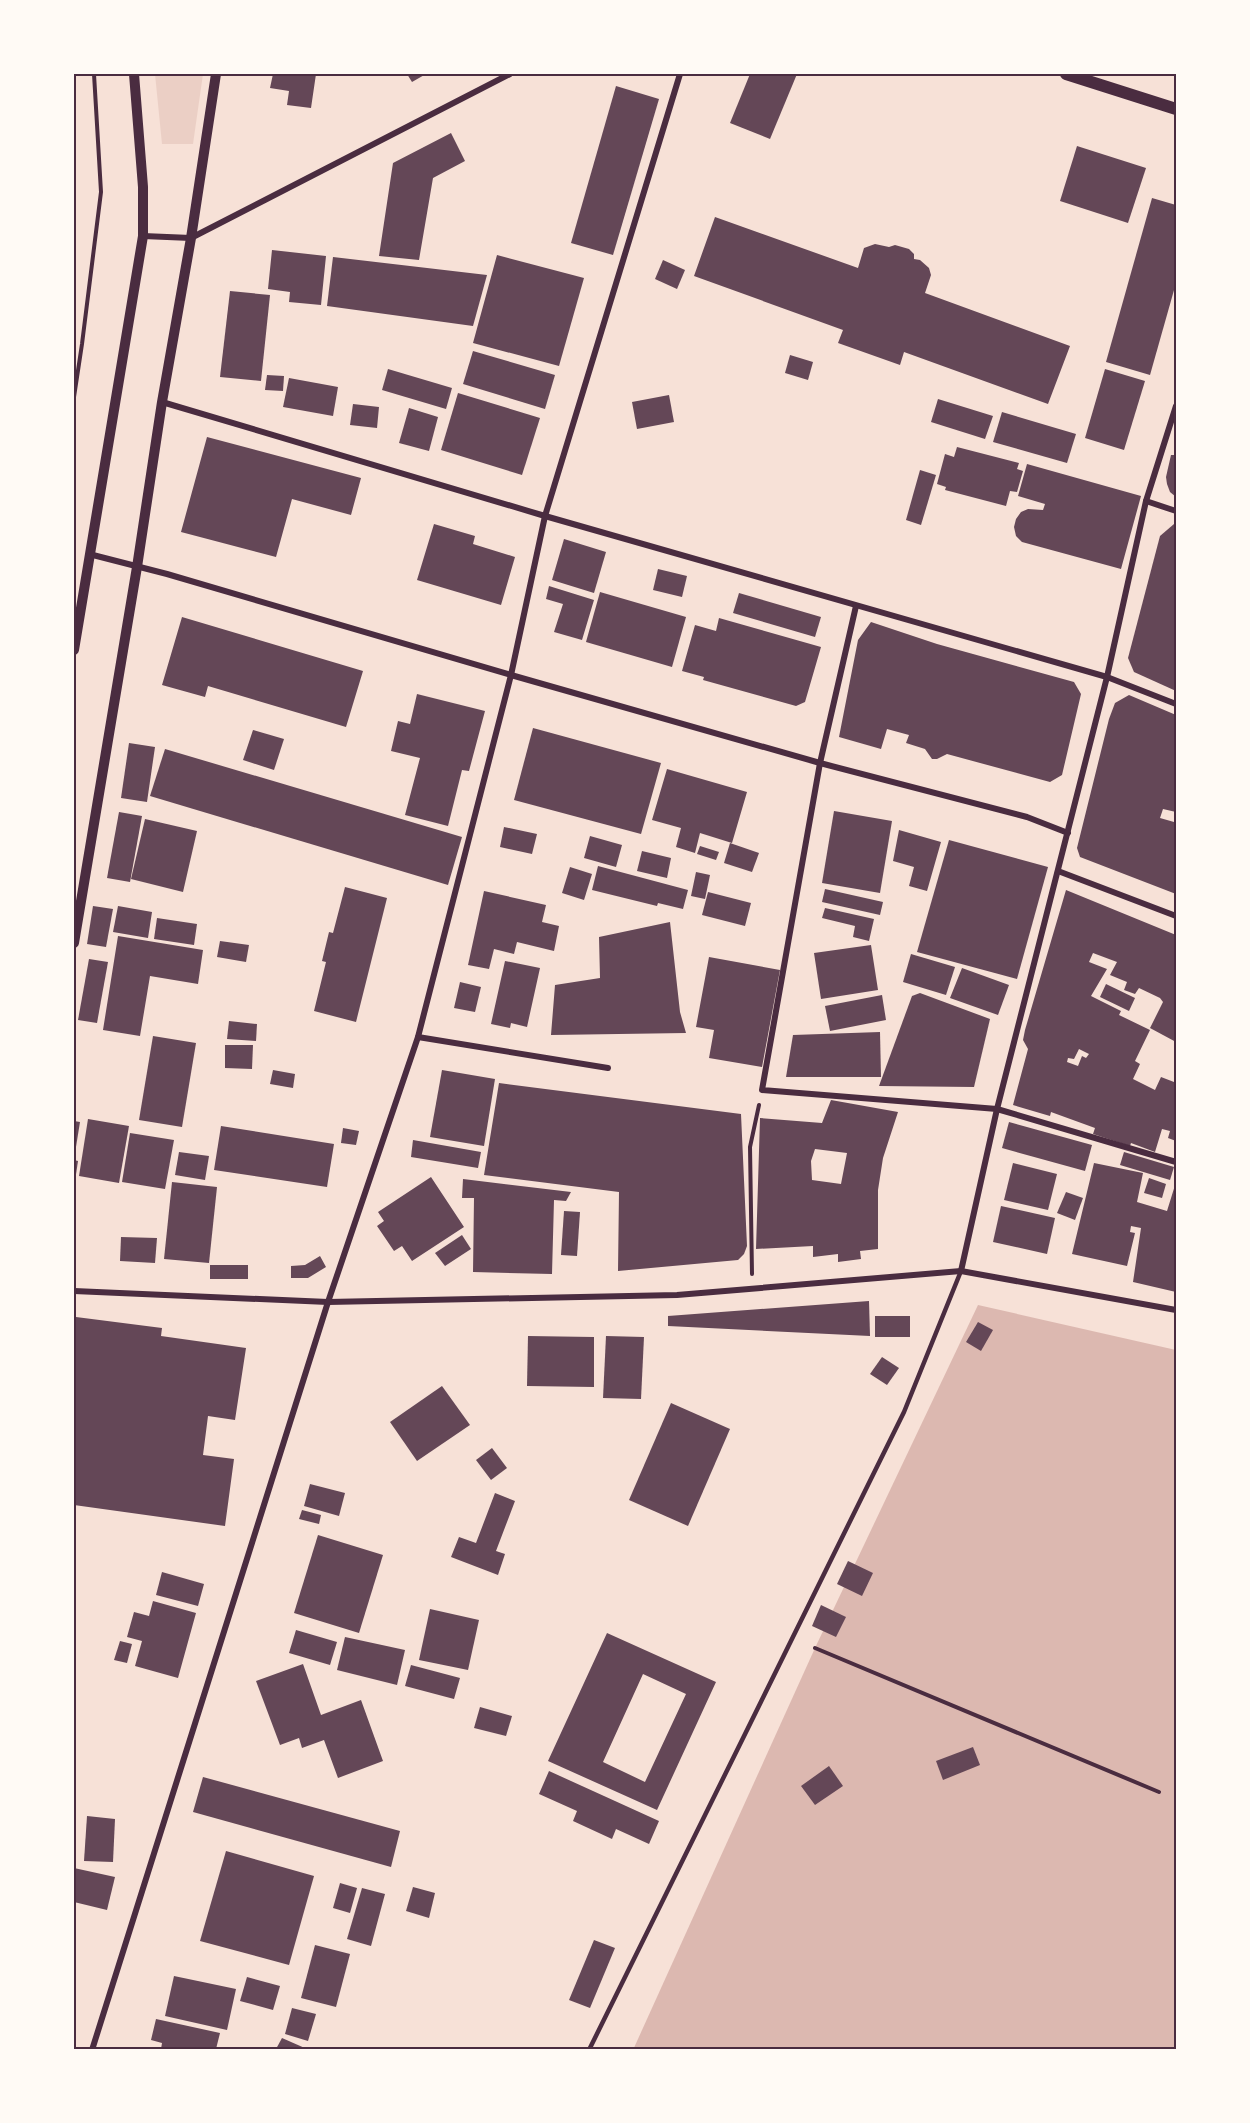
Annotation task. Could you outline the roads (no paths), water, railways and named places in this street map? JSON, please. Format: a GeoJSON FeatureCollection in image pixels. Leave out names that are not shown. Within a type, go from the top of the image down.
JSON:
{"type":"FeatureCollection","features":[{"type":"Feature","properties":{"kind":"main road"},"geometry":{"type":"LineString","coordinates":[[1066,74],[1176,109]]}},
{"type":"Feature","properties":{"kind":"street"},"geometry":{"type":"LineString","coordinates":[[74,650],[143,236],[143,187],[134,74]]}},
{"type":"Feature","properties":{"kind":"street"},"geometry":{"type":"LineString","coordinates":[[74,943],[216,74]]}},
{"type":"Feature","properties":{"kind":"street"},"geometry":{"type":"LineString","coordinates":[[143,236],[191,238],[510,74]]}},
{"type":"Feature","properties":{"kind":"street"},"geometry":{"type":"LineString","coordinates":[[92,2049],[328,1302],[418,1037],[511,675],[545,516],[680,74]]}},
{"type":"Feature","properties":{"kind":"street"},"geometry":{"type":"LineString","coordinates":[[162,402],[545,516],[1107,676],[1176,704]]}},
{"type":"Feature","properties":{"kind":"street"},"geometry":{"type":"LineString","coordinates":[[961,1271],[997,1109],[1107,676],[1146,501],[1176,406]]}},
{"type":"Feature","properties":{"kind":"street"},"geometry":{"type":"LineString","coordinates":[[1146,501],[1176,511]]}},
{"type":"Feature","properties":{"kind":"street"},"geometry":{"type":"LineString","coordinates":[[89,554],[167,574],[820,763],[1027,818],[1068,833]]}},
{"type":"Feature","properties":{"kind":"street"},"geometry":{"type":"LineString","coordinates":[[856,606],[820,763],[762,1090],[997,1109],[1176,1162]]}},
{"type":"Feature","properties":{"kind":"street"},"geometry":{"type":"LineString","coordinates":[[1058,871],[1176,916]]}},
{"type":"Feature","properties":{"kind":"street"},"geometry":{"type":"LineString","coordinates":[[418,1037],[608,1068]]}},
{"type":"Feature","properties":{"kind":"street"},"geometry":{"type":"LineString","coordinates":[[74,1291],[328,1302],[677,1294],[752,1290],[961,1271],[1176,1310]]}},
{"type":"Feature","properties":{"kind":"lane"},"geometry":{"type":"LineString","coordinates":[[589,2049],[904,1412],[961,1271]]}}]}
